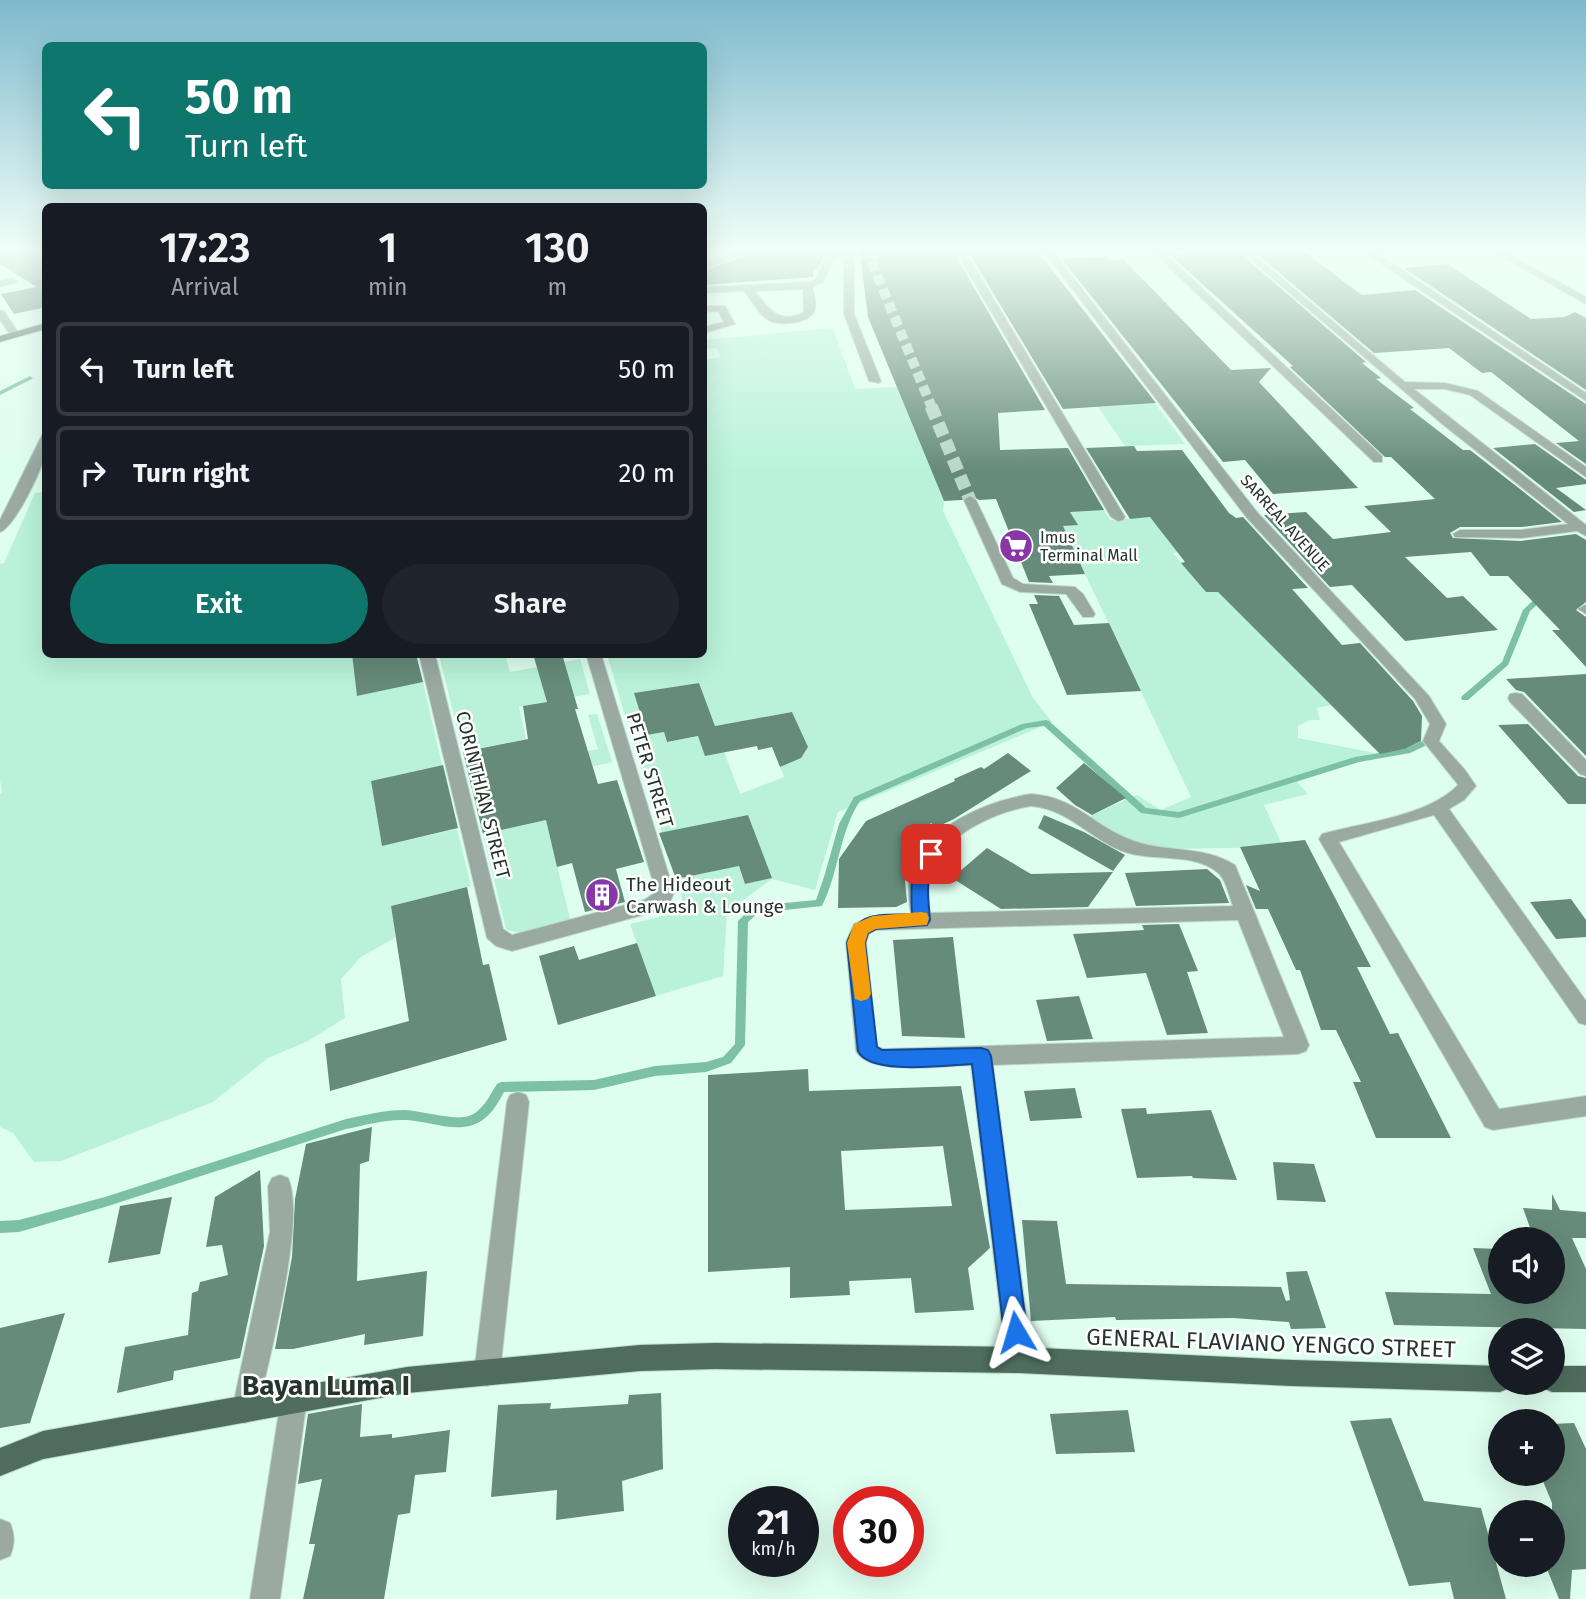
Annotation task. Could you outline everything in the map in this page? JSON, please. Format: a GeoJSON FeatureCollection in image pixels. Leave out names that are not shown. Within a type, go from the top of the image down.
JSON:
{"type":"FeatureCollection","features":[{"type":"Feature","properties":{"kind":"main road"},"geometry":{"type":"LineString","coordinates":[[0,339],[42,329]]}},
{"type":"Feature","properties":{"kind":"main road","name":"GENERAL FLAVIANO YENGCO STREET"},"geometry":{"type":"LineString","coordinates":[[0,1462],[43,1445],[245,1410],[294,1398],[407,1380],[640,1359],[715,1356],[1019,1360],[1488,1379]]}},
{"type":"Feature","properties":{"kind":"main road"},"geometry":{"type":"LineString","coordinates":[[1565,1379],[1586,1379]]}},
{"type":"Feature","properties":{"kind":"street"},"geometry":{"type":"LineString","coordinates":[[7,323],[15,335]]}},
{"type":"Feature","properties":{"kind":"street"},"geometry":{"type":"LineString","coordinates":[[707,329],[729,323]]}},
{"type":"Feature","properties":{"kind":"street"},"geometry":{"type":"LineString","coordinates":[[852,323],[876,381]]}},
{"type":"Feature","properties":{"kind":"street"},"geometry":{"type":"LineString","coordinates":[[1002,323],[1118,517]]}},
{"type":"Feature","properties":{"kind":"street","name":"SARREAL AVENUE"},"geometry":{"type":"LineString","coordinates":[[1103,323],[1252,515],[1421,696],[1438,724],[1432,741],[1437,752],[1462,775],[1467,786],[1462,794],[1438,808]]}},
{"type":"Feature","properties":{"kind":"street"},"geometry":{"type":"LineString","coordinates":[[1233,323],[1378,459]]}},
{"type":"Feature","properties":{"kind":"street"},"geometry":{"type":"LineString","coordinates":[[1331,323],[1445,421],[1569,516],[1584,524]]}},
{"type":"Feature","properties":{"kind":"street"},"geometry":{"type":"LineString","coordinates":[[1474,323],[1586,398]]}},
{"type":"Feature","properties":{"kind":"street"},"geometry":{"type":"LineString","coordinates":[[1406,385],[1446,386],[1474,393],[1586,473]]}},
{"type":"Feature","properties":{"kind":"street"},"geometry":{"type":"LineString","coordinates":[[0,527],[10,515],[42,447]]}},
{"type":"Feature","properties":{"kind":"street"},"geometry":{"type":"LineString","coordinates":[[970,500],[1007,581],[1020,588],[1070,590],[1078,597],[1088,614]]}},
{"type":"Feature","properties":{"kind":"street"},"geometry":{"type":"LineString","coordinates":[[1460,534],[1521,534],[1584,524]]}},
{"type":"Feature","properties":{"kind":"street","name":"CORINTHIAN STREET"},"geometry":{"type":"LineString","coordinates":[[428,658],[494,933],[503,942],[522,941],[650,906],[663,898]]}},
{"type":"Feature","properties":{"kind":"street","name":"PETER STREET"},"geometry":{"type":"LineString","coordinates":[[594,658],[664,886],[663,898]]}},
{"type":"Feature","properties":{"kind":"street"},"geometry":{"type":"LineString","coordinates":[[1516,698],[1586,770]]}},
{"type":"Feature","properties":{"kind":"street"},"geometry":{"type":"LineString","coordinates":[[921,920],[918,897],[922,868],[941,840],[980,816],[1025,801],[1048,801],[1125,845],[1150,852],[1207,857],[1228,870],[1298,1045],[880,1058],[867,1051],[856,943],[861,929],[873,923],[1245,914]]}},
{"type":"Feature","properties":{"kind":"street"},"geometry":{"type":"LineString","coordinates":[[1586,1017],[1438,808],[1328,839],[1493,1120],[1586,1106]]}},
{"type":"Feature","properties":{"kind":"street"},"geometry":{"type":"LineString","coordinates":[[981,1056],[1019,1360]]}},
{"type":"Feature","properties":{"kind":"street"},"geometry":{"type":"LineString","coordinates":[[487,1373],[518,1102]]}},
{"type":"Feature","properties":{"kind":"street"},"geometry":{"type":"LineString","coordinates":[[245,1410],[282,1233],[280,1186]]}},
{"type":"Feature","properties":{"kind":"street"},"geometry":{"type":"LineString","coordinates":[[265,1599],[294,1398]]}},
{"type":"Feature","properties":{"kind":"street"},"geometry":{"type":"LineString","coordinates":[[0,1532],[0,1546]]}},
{"type":"Feature","properties":{"kind":"green space"},"geometry":{"type":"Polygon","coordinates":[[[833,328],[855,389],[897,387],[944,501],[943,511],[1033,698],[1052,722],[838,812],[815,890],[772,879],[727,912],[723,976],[656,996],[630,924],[668,914],[680,907],[682,896],[676,879],[739,866],[745,884],[772,878],[748,815],[662,833],[632,738],[664,732],[667,742],[717,733],[740,794],[784,777],[780,767],[807,747],[792,712],[715,726],[699,683],[635,693],[642,719],[627,722],[608,658],[707,658],[707,359],[721,357],[716,348],[707,349],[707,340],[833,328]]]}},
{"type":"Feature","properties":{"kind":"green space"},"geometry":{"type":"Polygon","coordinates":[[[1155,403],[1185,444],[1125,446],[1098,407],[1155,403]]]}},
{"type":"Feature","properties":{"kind":"green space"},"geometry":{"type":"Polygon","coordinates":[[[1088,483],[1110,520],[1187,515],[1164,535],[1177,552],[1173,553],[1206,592],[1218,592],[1331,705],[1317,708],[1320,720],[1310,720],[1298,726],[1298,738],[1384,757],[1364,760],[1297,782],[1308,794],[1264,805],[1283,847],[1166,849],[1128,842],[1085,818],[1137,795],[1161,810],[1191,797],[1049,498],[1088,483]]]}},
{"type":"Feature","properties":{"kind":"green space"},"geometry":{"type":"Polygon","coordinates":[[[42,492],[42,658],[352,658],[357,696],[423,682],[442,765],[371,781],[382,846],[457,829],[471,886],[391,906],[396,937],[361,957],[341,979],[345,1018],[308,1041],[268,1058],[213,1102],[61,1161],[34,1162],[13,1133],[0,1127],[0,564],[4,563],[35,493],[42,492]]]}},
{"type":"Feature","properties":{"kind":"green space"},"geometry":{"type":"Polygon","coordinates":[[[440,658],[506,658],[510,672],[580,659],[590,694],[519,707],[526,739],[463,752],[440,658]]]}},
{"type":"Feature","properties":{"kind":"green space"},"geometry":{"type":"Polygon","coordinates":[[[597,714],[612,762],[582,769],[577,753],[598,749],[588,715],[597,714]]]}},
{"type":"Feature","properties":{"kind":"green space"},"geometry":{"type":"Polygon","coordinates":[[[546,820],[570,919],[521,932],[506,929],[483,834],[546,820]]]}},
{"type":"Feature","properties":{"kind":"building"},"geometry":{"type":"Polygon","coordinates":[[[870,323],[994,323],[1045,410],[998,413],[1000,450],[1068,448],[1104,510],[1070,512],[1078,525],[1063,526],[1085,574],[1049,576],[1053,583],[1029,582],[996,499],[979,500],[969,494],[962,500],[944,501],[870,323]]]}},
{"type":"Feature","properties":{"kind":"building"},"geometry":{"type":"Polygon","coordinates":[[[1011,323],[1093,323],[1156,403],[1063,409],[1011,323]]]}},
{"type":"Feature","properties":{"kind":"building"},"geometry":{"type":"Polygon","coordinates":[[[1112,323],[1185,323],[1231,370],[1271,368],[1259,382],[1358,488],[1273,494],[1245,460],[1223,462],[1112,323]]]}},
{"type":"Feature","properties":{"kind":"building"},"geometry":{"type":"Polygon","coordinates":[[[1245,323],[1320,323],[1381,378],[1376,379],[1414,408],[1410,409],[1463,450],[1470,450],[1562,522],[1521,527],[1460,527],[1450,533],[1453,538],[1521,541],[1576,534],[1586,540],[1586,602],[1576,610],[1586,617],[1586,667],[1552,630],[1560,630],[1508,576],[1490,576],[1471,552],[1405,557],[1447,598],[1463,596],[1498,630],[1405,641],[1352,585],[1330,587],[1264,515],[1306,512],[1333,539],[1391,532],[1364,506],[1435,499],[1391,457],[1385,457],[1290,367],[1293,366],[1245,323]]]}},
{"type":"Feature","properties":{"kind":"building"},"geometry":{"type":"Polygon","coordinates":[[[1338,323],[1464,323],[1586,404],[1586,464],[1556,443],[1579,441],[1491,372],[1482,373],[1449,348],[1374,353],[1338,323]]]}},
{"type":"Feature","properties":{"kind":"building"},"geometry":{"type":"Polygon","coordinates":[[[1485,323],[1586,323],[1586,390],[1485,323]]]}},
{"type":"Feature","properties":{"kind":"building"},"geometry":{"type":"Polygon","coordinates":[[[1535,444],[1586,480],[1586,484],[1556,488],[1586,510],[1574,512],[1493,448],[1535,444]]]}},
{"type":"Feature","properties":{"kind":"building"},"geometry":{"type":"Polygon","coordinates":[[[1134,446],[1137,451],[1182,450],[1229,513],[1236,518],[1243,517],[1308,588],[1292,589],[1342,645],[1360,643],[1413,701],[1422,716],[1421,741],[1405,749],[1380,754],[1218,592],[1206,592],[1181,563],[1185,562],[1150,517],[1130,519],[1086,448],[1134,446]]]}},
{"type":"Feature","properties":{"kind":"building"},"geometry":{"type":"Polygon","coordinates":[[[1034,595],[1059,596],[1074,625],[1109,623],[1141,691],[1067,695],[1029,604],[1038,604],[1034,595]]]}},
{"type":"Feature","properties":{"kind":"building"},"geometry":{"type":"Polygon","coordinates":[[[352,658],[417,658],[423,682],[357,696],[352,658]]]}},
{"type":"Feature","properties":{"kind":"building"},"geometry":{"type":"Polygon","coordinates":[[[534,658],[563,658],[578,709],[575,709],[598,784],[617,780],[644,862],[616,869],[625,902],[585,912],[572,863],[557,867],[546,820],[483,834],[463,752],[528,739],[523,706],[547,702],[534,658]]]}},
{"type":"Feature","properties":{"kind":"building"},"geometry":{"type":"Polygon","coordinates":[[[1586,674],[1586,756],[1524,692],[1516,690],[1506,679],[1586,674]]]}},
{"type":"Feature","properties":{"kind":"building"},"geometry":{"type":"Polygon","coordinates":[[[699,683],[715,726],[792,712],[808,747],[801,758],[780,767],[772,747],[758,750],[757,746],[705,756],[698,736],[667,742],[664,732],[647,735],[634,693],[699,683]]]}},
{"type":"Feature","properties":{"kind":"building"},"geometry":{"type":"Polygon","coordinates":[[[1528,724],[1578,776],[1586,778],[1586,804],[1568,804],[1498,725],[1528,724]]]}},
{"type":"Feature","properties":{"kind":"building"},"geometry":{"type":"Polygon","coordinates":[[[1008,753],[1031,771],[954,819],[937,827],[931,823],[906,850],[902,848],[907,902],[896,907],[838,908],[839,859],[866,821],[981,767],[984,769],[1008,753]]]}},
{"type":"Feature","properties":{"kind":"building"},"geometry":{"type":"Polygon","coordinates":[[[1084,763],[1126,798],[1092,815],[1075,805],[1056,788],[1084,763]]]}},
{"type":"Feature","properties":{"kind":"building"},"geometry":{"type":"Polygon","coordinates":[[[443,765],[458,828],[382,846],[371,781],[443,765]]]}},
{"type":"Feature","properties":{"kind":"building"},"geometry":{"type":"Polygon","coordinates":[[[748,815],[772,878],[745,884],[739,866],[676,879],[659,833],[748,815]]]}},
{"type":"Feature","properties":{"kind":"building"},"geometry":{"type":"Polygon","coordinates":[[[1044,815],[1084,832],[1125,855],[1113,871],[1038,828],[1044,815]]]}},
{"type":"Feature","properties":{"kind":"building"},"geometry":{"type":"Polygon","coordinates":[[[1305,840],[1371,967],[1357,967],[1390,1034],[1398,1033],[1451,1138],[1376,1138],[1353,1082],[1361,1082],[1336,1030],[1321,1030],[1300,970],[1296,970],[1268,909],[1256,909],[1246,885],[1260,891],[1240,847],[1305,840]]]}},
{"type":"Feature","properties":{"kind":"building"},"geometry":{"type":"Polygon","coordinates":[[[987,848],[1031,874],[1113,872],[1088,907],[1001,909],[952,878],[987,848]]]}},
{"type":"Feature","properties":{"kind":"building"},"geometry":{"type":"Polygon","coordinates":[[[1207,869],[1220,880],[1229,903],[1136,906],[1125,873],[1207,869]]]}},
{"type":"Feature","properties":{"kind":"building"},"geometry":{"type":"Polygon","coordinates":[[[467,887],[483,965],[489,964],[507,1040],[330,1091],[325,1044],[409,1021],[391,906],[467,887]]]}},
{"type":"Feature","properties":{"kind":"building"},"geometry":{"type":"Polygon","coordinates":[[[1571,899],[1586,920],[1586,937],[1556,939],[1530,902],[1571,899]]]}},
{"type":"Feature","properties":{"kind":"building"},"geometry":{"type":"Polygon","coordinates":[[[1179,924],[1198,971],[1187,972],[1208,1033],[1167,1035],[1146,973],[1087,978],[1073,934],[1144,930],[1142,925],[1179,924]]]}},
{"type":"Feature","properties":{"kind":"building"},"geometry":{"type":"Polygon","coordinates":[[[953,937],[965,1038],[902,1036],[893,940],[953,937]]]}},
{"type":"Feature","properties":{"kind":"building"},"geometry":{"type":"Polygon","coordinates":[[[637,943],[656,996],[558,1025],[539,956],[574,946],[579,960],[637,943]]]}},
{"type":"Feature","properties":{"kind":"building"},"geometry":{"type":"Polygon","coordinates":[[[1079,996],[1093,1039],[1047,1041],[1036,1000],[1079,996]]]}},
{"type":"Feature","properties":{"kind":"building"},"geometry":{"type":"Polygon","coordinates":[[[808,1069],[809,1091],[961,1086],[990,1248],[968,1268],[974,1310],[915,1313],[911,1278],[849,1281],[850,1295],[790,1298],[790,1267],[708,1272],[708,1075],[808,1069]],[[943,1146],[841,1151],[845,1210],[952,1206],[943,1146]]]}},
{"type":"Feature","properties":{"kind":"building"},"geometry":{"type":"Polygon","coordinates":[[[1075,1088],[1082,1118],[1030,1121],[1024,1091],[1075,1088]]]}},
{"type":"Feature","properties":{"kind":"building"},"geometry":{"type":"Polygon","coordinates":[[[1146,1108],[1147,1114],[1211,1110],[1237,1180],[1192,1176],[1137,1178],[1121,1109],[1146,1108]]]}},
{"type":"Feature","properties":{"kind":"building"},"geometry":{"type":"Polygon","coordinates":[[[372,1127],[369,1161],[360,1164],[357,1281],[427,1271],[423,1336],[364,1345],[365,1334],[293,1349],[275,1349],[292,1257],[295,1199],[306,1144],[372,1127]]]}},
{"type":"Feature","properties":{"kind":"building"},"geometry":{"type":"Polygon","coordinates":[[[1273,1162],[1314,1164],[1326,1202],[1277,1200],[1273,1162]]]}},
{"type":"Feature","properties":{"kind":"building"},"geometry":{"type":"Polygon","coordinates":[[[260,1170],[264,1246],[240,1358],[174,1371],[173,1380],[117,1393],[125,1347],[188,1335],[192,1293],[198,1291],[200,1282],[228,1275],[222,1245],[206,1247],[215,1197],[260,1170]]]}},
{"type":"Feature","properties":{"kind":"building"},"geometry":{"type":"Polygon","coordinates":[[[1552,1194],[1560,1210],[1586,1212],[1586,1238],[1572,1238],[1586,1269],[1586,1329],[1565,1329],[1565,1318],[1488,1318],[1488,1327],[1394,1325],[1385,1292],[1488,1294],[1488,1304],[1565,1304],[1565,1227],[1530,1227],[1523,1208],[1552,1210],[1552,1194]]]}},
{"type":"Feature","properties":{"kind":"building"},"geometry":{"type":"Polygon","coordinates":[[[172,1197],[160,1254],[108,1263],[120,1206],[172,1197]]]}},
{"type":"Feature","properties":{"kind":"building"},"geometry":{"type":"Polygon","coordinates":[[[1022,1220],[1057,1221],[1066,1284],[1281,1287],[1286,1301],[1290,1300],[1286,1272],[1307,1271],[1326,1328],[1291,1329],[1289,1322],[1233,1318],[1116,1320],[1115,1317],[1031,1321],[1022,1220]]]}},
{"type":"Feature","properties":{"kind":"building"},"geometry":{"type":"Polygon","coordinates":[[[1473,1248],[1488,1249],[1488,1286],[1473,1248]]]}},
{"type":"Feature","properties":{"kind":"building"},"geometry":{"type":"Polygon","coordinates":[[[65,1313],[30,1423],[0,1428],[0,1328],[65,1313]]]}},
{"type":"Feature","properties":{"kind":"building"},"geometry":{"type":"Polygon","coordinates":[[[661,1393],[663,1469],[622,1481],[624,1511],[556,1520],[557,1490],[491,1497],[498,1405],[551,1403],[550,1409],[628,1404],[629,1395],[661,1393]]]}},
{"type":"Feature","properties":{"kind":"building"},"geometry":{"type":"Polygon","coordinates":[[[362,1404],[360,1437],[392,1434],[392,1438],[450,1430],[446,1472],[415,1475],[410,1513],[398,1515],[384,1599],[303,1599],[315,1544],[309,1544],[322,1479],[298,1484],[308,1414],[362,1404]]]}},
{"type":"Feature","properties":{"kind":"building"},"geometry":{"type":"Polygon","coordinates":[[[1128,1410],[1135,1452],[1056,1454],[1050,1414],[1128,1410]]]}},
{"type":"Feature","properties":{"kind":"building"},"geometry":{"type":"Polygon","coordinates":[[[1391,1418],[1424,1501],[1481,1508],[1488,1533],[1488,1577],[1500,1577],[1506,1599],[1454,1599],[1450,1582],[1409,1586],[1350,1421],[1391,1418]]]}},
{"type":"Feature","properties":{"kind":"building"},"geometry":{"type":"Polygon","coordinates":[[[1565,1423],[1574,1423],[1586,1449],[1586,1569],[1572,1570],[1570,1599],[1559,1599],[1550,1577],[1565,1577],[1565,1500],[1551,1500],[1545,1486],[1565,1486],[1565,1423]]]}},
{"type":"Feature","properties":{"kind":"waterway"},"geometry":{"type":"LineString","coordinates":[[0,393],[30,378]]}},
{"type":"Feature","properties":{"kind":"waterway"},"geometry":{"type":"LineString","coordinates":[[1465,698],[1505,663],[1527,610],[1543,596]]}},
{"type":"Feature","properties":{"kind":"waterway"},"geometry":{"type":"LineString","coordinates":[[0,1227],[19,1226],[105,1202],[346,1124],[405,1115],[471,1121],[491,1104],[501,1087],[594,1085],[655,1071],[706,1067],[727,1060],[740,1045],[743,921],[755,910],[819,903],[843,824],[857,799],[1025,726],[1046,723],[1144,811],[1179,815],[1358,759],[1407,751],[1426,742]]}},
{"type":"Feature","properties":{"kind":"tunnel"},"geometry":{"type":"LineString","coordinates":[[897,323],[932,408]]}},
{"type":"Feature","properties":{"kind":"tunnel"},"geometry":{"type":"LineString","coordinates":[[931,406],[970,500]]}},
{"type":"Feature","properties":{"kind":"slow traffic"},"geometry":{"type":"LineString","coordinates":[[861,994],[856,943],[861,929],[873,923],[921,918]]}},
{"type":"Feature","properties":{"kind":"place","name":"Imus Terminal Mall"},"geometry":{"type":"Point","coordinates":[1016,546]}},
{"type":"Feature","properties":{"kind":"place","name":"The Hideout Carwash & Lounge"},"geometry":{"type":"Point","coordinates":[602,895]}},
{"type":"Feature","properties":{"kind":"district","name":"Bayan Luma I"},"geometry":{"type":"Point","coordinates":[326,1385]}},
{"type":"Feature","properties":{"kind":"route"},"geometry":{"type":"LineString","coordinates":[[931,854],[922,868],[919,880],[921,920],[873,923],[861,929],[856,943],[867,1051],[880,1058],[981,1056],[1016,1332]]}}]}
